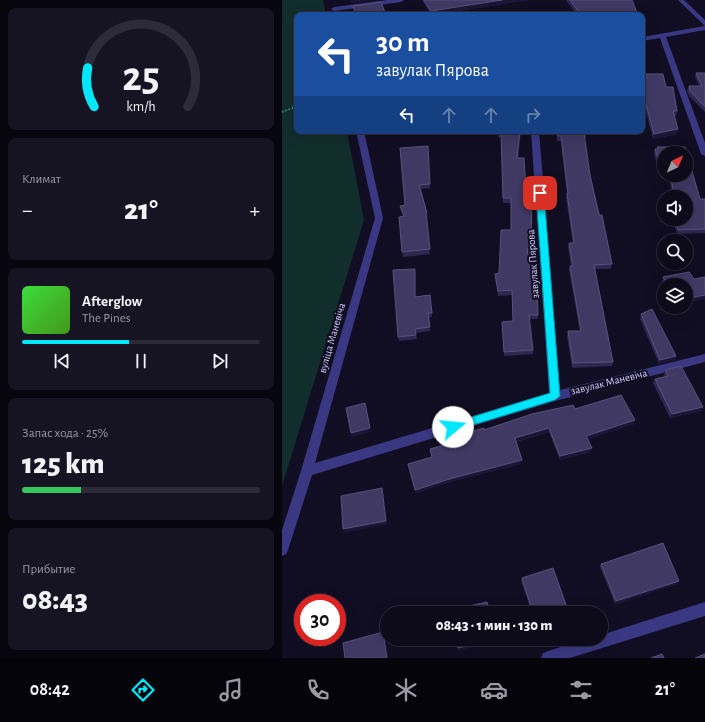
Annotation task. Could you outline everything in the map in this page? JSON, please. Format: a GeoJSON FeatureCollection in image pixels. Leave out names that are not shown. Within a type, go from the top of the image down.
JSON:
{"type":"FeatureCollection","features":[{"type":"Feature","properties":{"kind":"street"},"geometry":{"type":"LineString","coordinates":[[332,0],[335,12],[401,0]]}},
{"type":"Feature","properties":{"kind":"street"},"geometry":{"type":"LineString","coordinates":[[681,0],[705,24]]}},
{"type":"Feature","properties":{"kind":"street"},"geometry":{"type":"LineString","coordinates":[[645,38],[705,28]]}},
{"type":"Feature","properties":{"kind":"street"},"geometry":{"type":"LineString","coordinates":[[662,35],[705,154]]}},
{"type":"Feature","properties":{"kind":"street","name":"вуліца Маневіча"},"geometry":{"type":"LineString","coordinates":[[282,550],[307,471],[380,218],[361,134]]}},
{"type":"Feature","properties":{"kind":"street","name":"завулак Пярова"},"geometry":{"type":"LineString","coordinates":[[535,134],[555,396]]}},
{"type":"Feature","properties":{"kind":"street","name":"завулак Маневіча"},"geometry":{"type":"LineString","coordinates":[[307,471],[555,396],[705,358]]}},
{"type":"Feature","properties":{"kind":"street"},"geometry":{"type":"LineString","coordinates":[[548,658],[705,609]]}},
{"type":"Feature","properties":{"kind":"path"},"geometry":{"type":"LineString","coordinates":[[282,112],[294,107]]}},
{"type":"Feature","properties":{"kind":"green space"},"geometry":{"type":"Polygon","coordinates":[[[282,0],[323,0],[325,12],[294,12],[294,134],[348,134],[364,220],[282,486],[282,0]]]}},
{"type":"Feature","properties":{"kind":"building"},"geometry":{"type":"Polygon","coordinates":[[[424,0],[502,0],[431,11],[424,0]]]}},
{"type":"Feature","properties":{"kind":"building"},"geometry":{"type":"Polygon","coordinates":[[[570,0],[632,0],[637,12],[579,12],[570,0]]]}},
{"type":"Feature","properties":{"kind":"building"},"geometry":{"type":"Polygon","coordinates":[[[381,2],[385,12],[355,12],[353,6],[381,2]]]}},
{"type":"Feature","properties":{"kind":"building"},"geometry":{"type":"Polygon","coordinates":[[[696,73],[705,73],[705,107],[690,91],[689,86],[702,86],[696,73]]]}},
{"type":"Feature","properties":{"kind":"building"},"geometry":{"type":"Polygon","coordinates":[[[646,74],[663,74],[666,87],[673,87],[677,111],[673,111],[678,129],[654,134],[645,100],[645,78],[647,78],[646,74]]]}},
{"type":"Feature","properties":{"kind":"building"},"geometry":{"type":"Polygon","coordinates":[[[501,134],[520,134],[517,158],[524,158],[526,192],[532,192],[531,249],[527,249],[534,291],[537,291],[538,315],[529,315],[533,350],[504,352],[502,322],[513,321],[512,290],[498,291],[495,274],[499,273],[501,230],[511,230],[511,198],[503,198],[501,134]]]}},
{"type":"Feature","properties":{"kind":"building"},"geometry":{"type":"Polygon","coordinates":[[[558,134],[584,134],[590,175],[599,215],[602,215],[612,264],[594,265],[613,362],[573,363],[568,331],[581,331],[570,266],[573,266],[569,243],[574,243],[561,136],[558,136],[558,134]]]}},
{"type":"Feature","properties":{"kind":"building"},"geometry":{"type":"Polygon","coordinates":[[[428,146],[430,184],[419,185],[427,213],[430,249],[402,252],[399,217],[404,216],[400,206],[405,205],[400,148],[428,146]]]}},
{"type":"Feature","properties":{"kind":"building"},"geometry":{"type":"Polygon","coordinates":[[[693,175],[700,199],[705,199],[705,229],[678,230],[677,226],[693,226],[693,190],[673,190],[672,182],[693,182],[693,175]]]}},
{"type":"Feature","properties":{"kind":"building"},"geometry":{"type":"Polygon","coordinates":[[[415,269],[415,297],[430,295],[432,313],[428,313],[430,327],[415,329],[416,335],[398,337],[393,270],[415,269]]]}},
{"type":"Feature","properties":{"kind":"building"},"geometry":{"type":"Polygon","coordinates":[[[689,272],[694,279],[705,277],[705,295],[693,298],[693,278],[663,277],[689,272]]]}},
{"type":"Feature","properties":{"kind":"building"},"geometry":{"type":"Polygon","coordinates":[[[652,309],[676,356],[660,360],[641,314],[652,309]]]}},
{"type":"Feature","properties":{"kind":"building"},"geometry":{"type":"Polygon","coordinates":[[[681,366],[703,407],[672,414],[655,379],[668,376],[665,370],[681,366]]]}},
{"type":"Feature","properties":{"kind":"building"},"geometry":{"type":"Polygon","coordinates":[[[621,395],[635,420],[586,436],[592,448],[560,456],[549,428],[515,438],[522,460],[453,478],[415,490],[408,464],[432,457],[430,449],[468,438],[466,433],[484,428],[484,430],[532,414],[573,405],[575,409],[621,395]]]}},
{"type":"Feature","properties":{"kind":"building"},"geometry":{"type":"Polygon","coordinates":[[[365,403],[370,428],[351,433],[346,408],[365,403]]]}},
{"type":"Feature","properties":{"kind":"building"},"geometry":{"type":"Polygon","coordinates":[[[382,488],[386,521],[343,529],[341,496],[382,488]]]}},
{"type":"Feature","properties":{"kind":"building"},"geometry":{"type":"Polygon","coordinates":[[[663,543],[679,581],[616,601],[601,564],[663,543]]]}},
{"type":"Feature","properties":{"kind":"building"},"geometry":{"type":"Polygon","coordinates":[[[553,568],[567,606],[531,606],[522,578],[553,568]]]}},
{"type":"Feature","properties":{"kind":"building"},"geometry":{"type":"Polygon","coordinates":[[[487,602],[488,606],[469,606],[487,602]]]}},
{"type":"Feature","properties":{"kind":"building"},"geometry":{"type":"Polygon","coordinates":[[[380,633],[380,646],[385,646],[387,658],[345,658],[343,646],[346,646],[346,642],[380,633]]]}},
{"type":"Feature","properties":{"kind":"building"},"geometry":{"type":"Polygon","coordinates":[[[662,654],[664,658],[651,658],[662,654]]]}},
{"type":"Feature","properties":{"kind":"building"},"geometry":{"type":"Polygon","coordinates":[[[705,654],[705,658],[695,658],[705,654]]]}},
{"type":"Feature","properties":{"kind":"route"},"geometry":{"type":"LineString","coordinates":[[453,427],[555,396],[540,193]]}}]}
